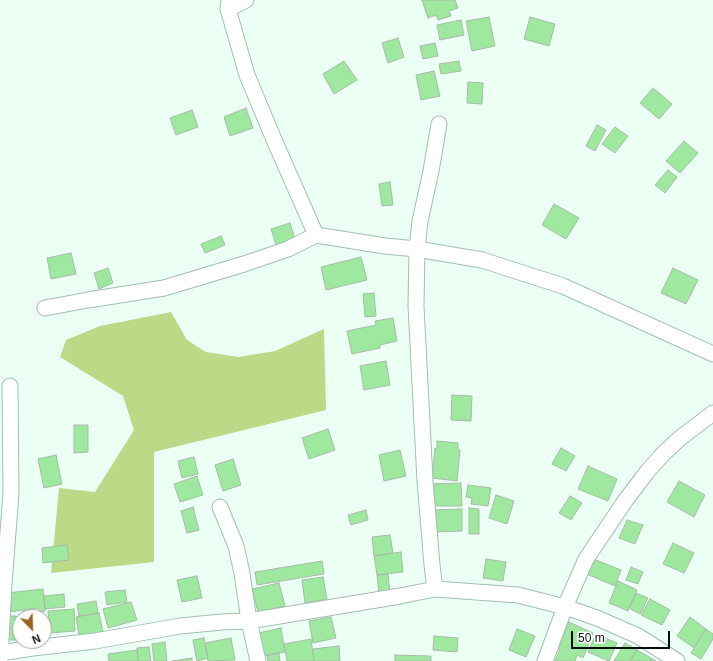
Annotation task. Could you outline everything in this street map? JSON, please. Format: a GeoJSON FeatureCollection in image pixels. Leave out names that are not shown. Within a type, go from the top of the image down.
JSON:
{"type":"FeatureCollection","features":[{"type":"Feature","properties":{"kind":"street"},"geometry":{"type":"LineString","coordinates":[[246,0],[228,4],[247,75],[316,235]]}},
{"type":"Feature","properties":{"kind":"street"},"geometry":{"type":"LineString","coordinates":[[435,589],[427,508],[416,306],[417,250],[420,221],[439,124]]}},
{"type":"Feature","properties":{"kind":"street"},"geometry":{"type":"LineString","coordinates":[[45,308],[164,288],[288,249],[316,235],[482,260],[563,286],[713,354]]}},
{"type":"Feature","properties":{"kind":"street"},"geometry":{"type":"LineString","coordinates":[[0,659],[11,493],[10,386]]}},
{"type":"Feature","properties":{"kind":"street"},"geometry":{"type":"LineString","coordinates":[[545,661],[586,559],[630,495],[662,455],[679,439],[713,413]]}},
{"type":"Feature","properties":{"kind":"street"},"geometry":{"type":"LineString","coordinates":[[220,507],[236,546],[242,573],[249,621],[258,661]]}},
{"type":"Feature","properties":{"kind":"street"},"geometry":{"type":"LineString","coordinates":[[0,653],[95,641],[180,626],[249,621],[385,599],[435,589],[518,595],[566,607],[597,618],[638,636],[677,661]]}},
{"type":"Feature","properties":{"kind":"green space"},"geometry":{"type":"Polygon","coordinates":[[[171,312],[187,340],[206,352],[239,357],[275,351],[324,329],[326,410],[154,452],[154,562],[51,573],[59,488],[95,492],[134,430],[123,396],[60,357],[66,340],[100,326],[171,312]]]}},
{"type":"Feature","properties":{"kind":"building"},"geometry":{"type":"Polygon","coordinates":[[[422,0],[455,0],[458,8],[449,11],[451,16],[438,20],[436,15],[428,18],[422,0]]]}},
{"type":"Feature","properties":{"kind":"building"},"geometry":{"type":"Polygon","coordinates":[[[489,17],[495,46],[472,51],[466,21],[489,17]]]}},
{"type":"Feature","properties":{"kind":"building"},"geometry":{"type":"Polygon","coordinates":[[[530,17],[555,24],[549,46],[524,39],[530,17]]]}},
{"type":"Feature","properties":{"kind":"building"},"geometry":{"type":"Polygon","coordinates":[[[461,20],[464,35],[440,40],[437,25],[461,20]]]}},
{"type":"Feature","properties":{"kind":"building"},"geometry":{"type":"Polygon","coordinates":[[[398,38],[404,57],[388,63],[382,43],[398,38]]]}},
{"type":"Feature","properties":{"kind":"building"},"geometry":{"type":"Polygon","coordinates":[[[435,43],[438,56],[423,59],[420,46],[435,43]]]}},
{"type":"Feature","properties":{"kind":"building"},"geometry":{"type":"Polygon","coordinates":[[[344,61],[357,80],[334,94],[323,74],[344,61]]]}},
{"type":"Feature","properties":{"kind":"building"},"geometry":{"type":"Polygon","coordinates":[[[459,61],[461,71],[441,74],[439,64],[459,61]]]}},
{"type":"Feature","properties":{"kind":"building"},"geometry":{"type":"Polygon","coordinates":[[[434,71],[440,96],[421,100],[416,75],[434,71]]]}},
{"type":"Feature","properties":{"kind":"building"},"geometry":{"type":"Polygon","coordinates":[[[468,82],[483,83],[482,104],[467,103],[468,82]]]}},
{"type":"Feature","properties":{"kind":"building"},"geometry":{"type":"Polygon","coordinates":[[[653,88],[672,104],[659,119],[640,103],[653,88]]]}},
{"type":"Feature","properties":{"kind":"building"},"geometry":{"type":"Polygon","coordinates":[[[246,108],[253,128],[230,136],[224,117],[246,108]]]}},
{"type":"Feature","properties":{"kind":"building"},"geometry":{"type":"Polygon","coordinates":[[[192,110],[198,127],[176,135],[170,118],[192,110]]]}},
{"type":"Feature","properties":{"kind":"building"},"geometry":{"type":"Polygon","coordinates":[[[597,125],[606,130],[595,151],[586,146],[597,125]]]}},
{"type":"Feature","properties":{"kind":"building"},"geometry":{"type":"Polygon","coordinates":[[[615,127],[628,136],[615,153],[602,144],[615,127]]]}},
{"type":"Feature","properties":{"kind":"building"},"geometry":{"type":"Polygon","coordinates":[[[684,141],[698,153],[680,173],[666,161],[684,141]]]}},
{"type":"Feature","properties":{"kind":"building"},"geometry":{"type":"Polygon","coordinates":[[[668,170],[677,177],[665,193],[655,185],[668,170]]]}},
{"type":"Feature","properties":{"kind":"building"},"geometry":{"type":"Polygon","coordinates":[[[390,182],[393,205],[382,206],[379,184],[390,182]]]}},
{"type":"Feature","properties":{"kind":"building"},"geometry":{"type":"Polygon","coordinates":[[[554,204],[579,218],[566,239],[542,225],[554,204]]]}},
{"type":"Feature","properties":{"kind":"building"},"geometry":{"type":"Polygon","coordinates":[[[290,223],[296,242],[277,248],[271,229],[290,223]]]}},
{"type":"Feature","properties":{"kind":"building"},"geometry":{"type":"Polygon","coordinates":[[[221,236],[225,245],[205,253],[201,244],[221,236]]]}},
{"type":"Feature","properties":{"kind":"building"},"geometry":{"type":"Polygon","coordinates":[[[71,253],[76,274],[51,279],[47,258],[71,253]]]}},
{"type":"Feature","properties":{"kind":"building"},"geometry":{"type":"Polygon","coordinates":[[[361,257],[367,280],[326,290],[321,267],[361,257]]]}},
{"type":"Feature","properties":{"kind":"building"},"geometry":{"type":"Polygon","coordinates":[[[108,268],[113,283],[99,289],[94,273],[108,268]]]}},
{"type":"Feature","properties":{"kind":"building"},"geometry":{"type":"Polygon","coordinates":[[[673,268],[698,280],[686,304],[661,293],[673,268]]]}},
{"type":"Feature","properties":{"kind":"building"},"geometry":{"type":"Polygon","coordinates":[[[374,293],[376,316],[365,317],[363,294],[374,293]]]}},
{"type":"Feature","properties":{"kind":"building"},"geometry":{"type":"Polygon","coordinates":[[[393,318],[397,341],[380,345],[380,348],[352,354],[347,331],[376,325],[375,321],[393,318]]]}},
{"type":"Feature","properties":{"kind":"building"},"geometry":{"type":"Polygon","coordinates":[[[386,361],[390,385],[364,390],[360,366],[386,361]]]}},
{"type":"Feature","properties":{"kind":"building"},"geometry":{"type":"Polygon","coordinates":[[[452,395],[472,396],[471,421],[451,420],[452,395]]]}},
{"type":"Feature","properties":{"kind":"building"},"geometry":{"type":"Polygon","coordinates":[[[74,425],[88,425],[88,452],[74,453],[74,425]]]}},
{"type":"Feature","properties":{"kind":"building"},"geometry":{"type":"Polygon","coordinates":[[[328,429],[335,450],[309,459],[302,438],[328,429]]]}},
{"type":"Feature","properties":{"kind":"building"},"geometry":{"type":"Polygon","coordinates":[[[437,441],[458,443],[458,450],[460,450],[457,481],[432,478],[437,441]]]}},
{"type":"Feature","properties":{"kind":"building"},"geometry":{"type":"Polygon","coordinates":[[[561,448],[575,456],[566,471],[552,464],[561,448]]]}},
{"type":"Feature","properties":{"kind":"building"},"geometry":{"type":"Polygon","coordinates":[[[400,450],[406,476],[384,481],[379,455],[400,450]]]}},
{"type":"Feature","properties":{"kind":"building"},"geometry":{"type":"Polygon","coordinates":[[[56,455],[62,484],[44,488],[38,459],[56,455]]]}},
{"type":"Feature","properties":{"kind":"building"},"geometry":{"type":"Polygon","coordinates":[[[194,457],[198,474],[182,478],[178,461],[194,457]]]}},
{"type":"Feature","properties":{"kind":"building"},"geometry":{"type":"Polygon","coordinates":[[[233,459],[241,485],[223,491],[215,465],[233,459]]]}},
{"type":"Feature","properties":{"kind":"building"},"geometry":{"type":"Polygon","coordinates":[[[588,466],[617,479],[608,501],[578,489],[588,466]]]}},
{"type":"Feature","properties":{"kind":"building"},"geometry":{"type":"Polygon","coordinates":[[[197,476],[203,495],[180,502],[174,484],[197,476]]]}},
{"type":"Feature","properties":{"kind":"building"},"geometry":{"type":"Polygon","coordinates":[[[679,481],[705,495],[694,517],[667,502],[679,481]]]}},
{"type":"Feature","properties":{"kind":"building"},"geometry":{"type":"Polygon","coordinates":[[[461,483],[462,506],[429,506],[429,484],[461,483]]]}},
{"type":"Feature","properties":{"kind":"building"},"geometry":{"type":"Polygon","coordinates":[[[468,485],[491,488],[488,506],[471,504],[472,498],[466,497],[468,485]]]}},
{"type":"Feature","properties":{"kind":"building"},"geometry":{"type":"Polygon","coordinates":[[[496,495],[514,501],[507,524],[489,518],[496,495]]]}},
{"type":"Feature","properties":{"kind":"building"},"geometry":{"type":"Polygon","coordinates":[[[570,496],[582,503],[571,520],[559,513],[570,496]]]}},
{"type":"Feature","properties":{"kind":"building"},"geometry":{"type":"Polygon","coordinates":[[[193,507],[199,530],[187,533],[181,511],[193,507]]]}},
{"type":"Feature","properties":{"kind":"building"},"geometry":{"type":"Polygon","coordinates":[[[469,508],[479,509],[479,534],[469,534],[469,508]]]}},
{"type":"Feature","properties":{"kind":"building"},"geometry":{"type":"Polygon","coordinates":[[[462,509],[462,531],[433,532],[432,510],[462,509]]]}},
{"type":"Feature","properties":{"kind":"building"},"geometry":{"type":"Polygon","coordinates":[[[366,510],[368,520],[351,525],[348,515],[366,510]]]}},
{"type":"Feature","properties":{"kind":"building"},"geometry":{"type":"Polygon","coordinates":[[[627,520],[643,525],[635,544],[619,538],[627,520]]]}},
{"type":"Feature","properties":{"kind":"building"},"geometry":{"type":"Polygon","coordinates":[[[390,535],[393,553],[374,556],[372,537],[390,535]]]}},
{"type":"Feature","properties":{"kind":"building"},"geometry":{"type":"Polygon","coordinates":[[[673,543],[694,553],[684,573],[663,564],[673,543]]]}},
{"type":"Feature","properties":{"kind":"building"},"geometry":{"type":"Polygon","coordinates":[[[67,545],[69,560],[43,563],[42,548],[67,545]]]}},
{"type":"Feature","properties":{"kind":"building"},"geometry":{"type":"Polygon","coordinates":[[[401,552],[403,572],[377,575],[374,556],[401,552]]]}},
{"type":"Feature","properties":{"kind":"building"},"geometry":{"type":"Polygon","coordinates":[[[591,558],[621,570],[615,586],[584,573],[591,558]]]}},
{"type":"Feature","properties":{"kind":"building"},"geometry":{"type":"Polygon","coordinates":[[[486,559],[506,562],[503,581],[483,578],[486,559]]]}},
{"type":"Feature","properties":{"kind":"building"},"geometry":{"type":"Polygon","coordinates":[[[322,561],[324,574],[257,585],[255,572],[322,561]]]}},
{"type":"Feature","properties":{"kind":"building"},"geometry":{"type":"Polygon","coordinates":[[[631,567],[643,572],[638,584],[626,580],[631,567]]]}},
{"type":"Feature","properties":{"kind":"building"},"geometry":{"type":"Polygon","coordinates":[[[388,574],[390,593],[379,594],[377,575],[388,574]]]}},
{"type":"Feature","properties":{"kind":"building"},"geometry":{"type":"Polygon","coordinates":[[[197,576],[202,598],[182,602],[177,580],[197,576]]]}},
{"type":"Feature","properties":{"kind":"building"},"geometry":{"type":"Polygon","coordinates":[[[323,577],[327,599],[305,603],[302,580],[323,577]]]}},
{"type":"Feature","properties":{"kind":"building"},"geometry":{"type":"Polygon","coordinates":[[[618,581],[637,590],[628,611],[609,603],[618,581]]]}},
{"type":"Feature","properties":{"kind":"building"},"geometry":{"type":"Polygon","coordinates":[[[279,583],[285,606],[258,612],[252,589],[279,583]]]}},
{"type":"Feature","properties":{"kind":"building"},"geometry":{"type":"Polygon","coordinates":[[[43,589],[45,609],[12,609],[12,612],[9,612],[7,593],[43,589]]]}},
{"type":"Feature","properties":{"kind":"building"},"geometry":{"type":"Polygon","coordinates":[[[125,590],[127,602],[107,605],[105,592],[125,590]]]}},
{"type":"Feature","properties":{"kind":"building"},"geometry":{"type":"Polygon","coordinates":[[[636,593],[648,598],[640,614],[629,608],[636,593]]]}},
{"type":"Feature","properties":{"kind":"building"},"geometry":{"type":"Polygon","coordinates":[[[64,594],[65,607],[45,609],[44,596],[64,594]]]}},
{"type":"Feature","properties":{"kind":"building"},"geometry":{"type":"Polygon","coordinates":[[[650,599],[670,610],[662,625],[641,615],[650,599]]]}},
{"type":"Feature","properties":{"kind":"building"},"geometry":{"type":"Polygon","coordinates":[[[96,601],[98,613],[79,616],[77,604],[96,601]]]}},
{"type":"Feature","properties":{"kind":"building"},"geometry":{"type":"Polygon","coordinates":[[[131,602],[137,620],[108,628],[103,609],[131,602]]]}},
{"type":"Feature","properties":{"kind":"building"},"geometry":{"type":"Polygon","coordinates":[[[74,609],[75,631],[52,633],[52,611],[74,609]]]}},
{"type":"Feature","properties":{"kind":"building"},"geometry":{"type":"Polygon","coordinates":[[[99,613],[103,632],[79,636],[76,617],[99,613]]]}},
{"type":"Feature","properties":{"kind":"building"},"geometry":{"type":"Polygon","coordinates":[[[5,616],[12,616],[12,640],[5,640],[5,616]]]}},
{"type":"Feature","properties":{"kind":"building"},"geometry":{"type":"Polygon","coordinates":[[[331,617],[336,638],[313,643],[309,621],[331,617]]]}},
{"type":"Feature","properties":{"kind":"building"},"geometry":{"type":"Polygon","coordinates":[[[690,617],[706,629],[694,648],[677,636],[690,617]]]}},
{"type":"Feature","properties":{"kind":"building"},"geometry":{"type":"Polygon","coordinates":[[[569,622],[593,633],[583,658],[577,655],[575,661],[555,661],[560,649],[558,648],[569,622]]]}},
{"type":"Feature","properties":{"kind":"building"},"geometry":{"type":"Polygon","coordinates":[[[281,628],[285,652],[263,656],[258,633],[281,628]]]}},
{"type":"Feature","properties":{"kind":"building"},"geometry":{"type":"Polygon","coordinates":[[[517,629],[535,636],[526,657],[509,650],[517,629]]]}},
{"type":"Feature","properties":{"kind":"building"},"geometry":{"type":"Polygon","coordinates":[[[706,629],[713,634],[713,639],[701,659],[691,653],[706,629]]]}},
{"type":"Feature","properties":{"kind":"building"},"geometry":{"type":"Polygon","coordinates":[[[596,634],[617,643],[609,661],[588,652],[596,634]]]}},
{"type":"Feature","properties":{"kind":"building"},"geometry":{"type":"Polygon","coordinates":[[[434,636],[458,638],[457,652],[433,650],[434,636]]]}},
{"type":"Feature","properties":{"kind":"building"},"geometry":{"type":"Polygon","coordinates":[[[204,638],[208,658],[197,661],[193,640],[204,638]]]}},
{"type":"Feature","properties":{"kind":"building"},"geometry":{"type":"Polygon","coordinates":[[[231,638],[235,660],[208,661],[205,643],[231,638]]]}},
{"type":"Feature","properties":{"kind":"building"},"geometry":{"type":"Polygon","coordinates":[[[311,639],[314,661],[287,661],[284,644],[311,639]]]}},
{"type":"Feature","properties":{"kind":"building"},"geometry":{"type":"Polygon","coordinates":[[[165,642],[167,661],[154,661],[152,644],[165,642]]]}},
{"type":"Feature","properties":{"kind":"building"},"geometry":{"type":"Polygon","coordinates":[[[625,643],[637,650],[630,661],[614,661],[625,643]]]}},
{"type":"Feature","properties":{"kind":"building"},"geometry":{"type":"Polygon","coordinates":[[[339,646],[340,661],[314,661],[313,649],[339,646]]]}},
{"type":"Feature","properties":{"kind":"building"},"geometry":{"type":"Polygon","coordinates":[[[149,647],[151,661],[138,661],[137,648],[149,647]]]}},
{"type":"Feature","properties":{"kind":"building"},"geometry":{"type":"Polygon","coordinates":[[[137,650],[138,661],[109,661],[108,654],[137,650]]]}},
{"type":"Feature","properties":{"kind":"building"},"geometry":{"type":"Polygon","coordinates":[[[637,650],[656,661],[630,661],[637,650]]]}},
{"type":"Feature","properties":{"kind":"building"},"geometry":{"type":"Polygon","coordinates":[[[279,653],[280,661],[268,661],[267,655],[279,653]]]}},
{"type":"Feature","properties":{"kind":"building"},"geometry":{"type":"Polygon","coordinates":[[[395,655],[431,656],[431,661],[395,661],[395,655]]]}},
{"type":"Feature","properties":{"kind":"building"},"geometry":{"type":"Polygon","coordinates":[[[192,658],[192,661],[172,661],[192,658]]]}}]}
